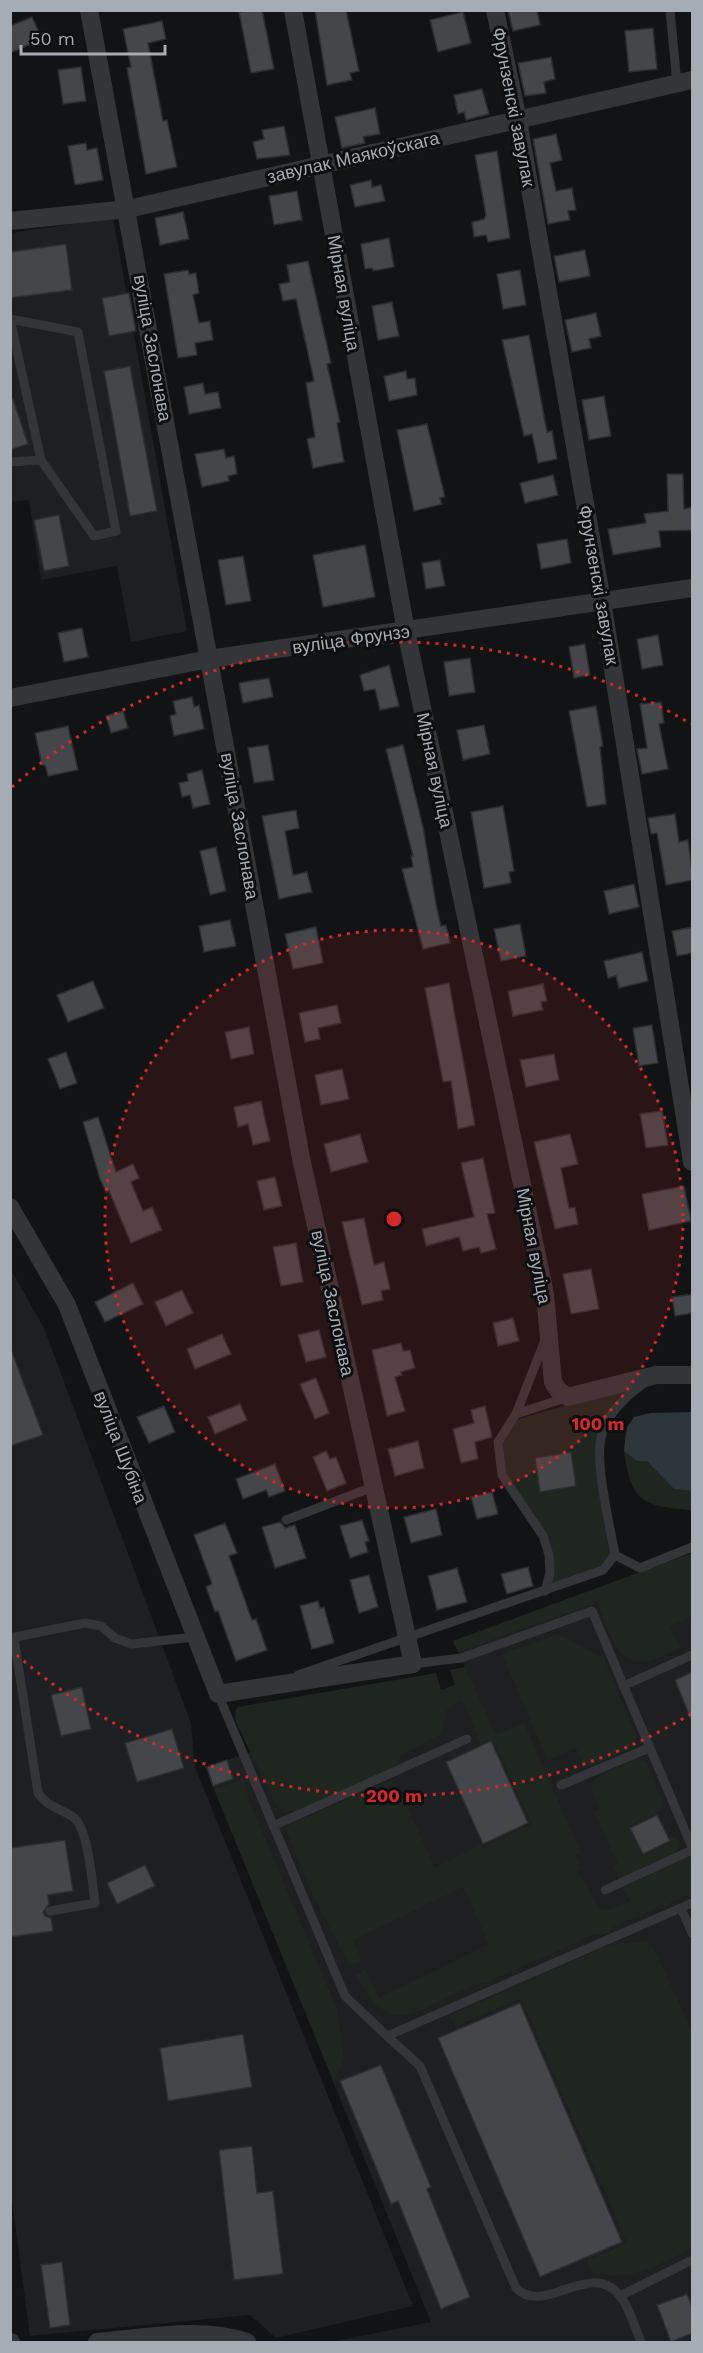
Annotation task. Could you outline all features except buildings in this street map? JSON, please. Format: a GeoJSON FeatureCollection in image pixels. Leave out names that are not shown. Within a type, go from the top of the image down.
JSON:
{"type":"FeatureCollection","features":[{"type":"Feature","properties":{"kind":"street","name":"вуліца Заслонава"},"geometry":{"type":"LineString","coordinates":[[89,10],[128,208],[301,1158],[413,1664]]}},
{"type":"Feature","properties":{"kind":"street","name":"Мірная вуліца"},"geometry":{"type":"LineString","coordinates":[[293,10],[406,631],[546,1294],[553,1382],[559,1391],[568,1396]]}},
{"type":"Feature","properties":{"kind":"street","name":"Фрунзенскі завулак"},"geometry":{"type":"LineString","coordinates":[[495,10],[518,120],[602,601],[693,1162]]}},
{"type":"Feature","properties":{"kind":"street","name":"завулак Маякоўскага"},"geometry":{"type":"LineString","coordinates":[[10,221],[128,208],[685,82]]}},
{"type":"Feature","properties":{"kind":"street","name":"вуліца Фрунзэ"},"geometry":{"type":"LineString","coordinates":[[10,698],[209,659],[693,588]]}},
{"type":"Feature","properties":{"kind":"street","name":"вуліца Шубіна"},"geometry":{"type":"LineString","coordinates":[[10,1207],[67,1305],[218,1695]]}},
{"type":"Feature","properties":{"kind":"street"},"geometry":{"type":"LineString","coordinates":[[568,1396],[656,1375],[693,1375]]}},
{"type":"Feature","properties":{"kind":"street"},"geometry":{"type":"LineString","coordinates":[[218,1695],[413,1664]]}},
{"type":"Feature","properties":{"kind":"street"},"geometry":{"type":"LineString","coordinates":[[100,2342],[202,2333],[223,2334],[247,2343]]}},
{"type":"Feature","properties":{"kind":"lane"},"geometry":{"type":"LineString","coordinates":[[670,10],[685,82]]}},
{"type":"Feature","properties":{"kind":"lane"},"geometry":{"type":"LineString","coordinates":[[10,319],[78,332],[117,531],[94,536],[41,460],[36,439],[10,319]]}},
{"type":"Feature","properties":{"kind":"lane"},"geometry":{"type":"LineString","coordinates":[[10,462],[41,460]]}},
{"type":"Feature","properties":{"kind":"lane"},"geometry":{"type":"LineString","coordinates":[[545,1591],[550,1573],[549,1555],[543,1536],[502,1475],[498,1458],[498,1442],[516,1414],[548,1332]]}},
{"type":"Feature","properties":{"kind":"lane"},"geometry":{"type":"LineString","coordinates":[[256,1689],[603,1570],[615,1555],[599,1458],[601,1438],[608,1421],[624,1400],[656,1375]]}},
{"type":"Feature","properties":{"kind":"lane"},"geometry":{"type":"LineString","coordinates":[[516,1414],[568,1396]]}},
{"type":"Feature","properties":{"kind":"lane"},"geometry":{"type":"LineString","coordinates":[[286,1520],[374,1487]]}},
{"type":"Feature","properties":{"kind":"lane"},"geometry":{"type":"LineString","coordinates":[[615,1555],[640,1568],[693,1547]]}},
{"type":"Feature","properties":{"kind":"lane"},"geometry":{"type":"LineString","coordinates":[[413,1664],[461,1658],[592,1611],[693,1848],[605,1890]]}},
{"type":"Feature","properties":{"kind":"lane"},"geometry":{"type":"LineString","coordinates":[[50,1911],[95,1903],[83,1831],[74,1818],[45,1803],[38,1793],[12,1638],[86,1623],[101,1626],[115,1638],[132,1644],[194,1637]]}},
{"type":"Feature","properties":{"kind":"lane"},"geometry":{"type":"LineString","coordinates":[[623,1686],[693,1655]]}},
{"type":"Feature","properties":{"kind":"lane"},"geometry":{"type":"LineString","coordinates":[[218,1695],[345,1996],[420,2066],[516,2289],[521,2294],[538,2296],[576,2285],[598,2283],[611,2287],[621,2296],[642,2343]]}},
{"type":"Feature","properties":{"kind":"lane"},"geometry":{"type":"LineString","coordinates":[[273,1826],[467,1739]]}},
{"type":"Feature","properties":{"kind":"lane"},"geometry":{"type":"LineString","coordinates":[[561,1785],[649,1748]]}},
{"type":"Feature","properties":{"kind":"lane"},"geometry":{"type":"LineString","coordinates":[[387,2036],[693,1903]]}},
{"type":"Feature","properties":{"kind":"lane"},"geometry":{"type":"LineString","coordinates":[[681,1908],[693,1933]]}},
{"type":"Feature","properties":{"kind":"lane"},"geometry":{"type":"LineString","coordinates":[[621,2296],[693,2260]]}},
{"type":"Feature","properties":{"kind":"shaded area"},"geometry":{"type":"Polygon","coordinates":[[[113,218],[187,631],[131,642],[117,566],[41,580],[29,500],[11,502],[10,233],[113,218]]]}},
{"type":"Feature","properties":{"kind":"shaded area"},"geometry":{"type":"Polygon","coordinates":[[[10,1268],[44,1328],[191,1723],[195,1767],[413,2306],[276,2338],[250,2315],[30,2336],[10,2186],[10,1268]]]}},
{"type":"Feature","properties":{"kind":"shaded area"},"geometry":{"type":"Polygon","coordinates":[[[619,1390],[631,1392],[601,1438],[615,1555],[610,1564],[545,1591],[549,1555],[514,1496],[498,1458],[508,1425],[522,1418],[619,1390]]]}},
{"type":"Feature","properties":{"kind":"shaded area"},"geometry":{"type":"Polygon","coordinates":[[[692,1412],[692,1491],[674,1489],[647,1461],[637,1461],[624,1451],[626,1429],[634,1417],[651,1413],[692,1412]]]}},
{"type":"Feature","properties":{"kind":"shaded area"},"geometry":{"type":"Polygon","coordinates":[[[624,1451],[637,1461],[647,1461],[674,1489],[692,1491],[692,1510],[662,1506],[642,1498],[631,1482],[624,1451]]]}},
{"type":"Feature","properties":{"kind":"shaded area"},"geometry":{"type":"Polygon","coordinates":[[[692,1553],[692,1616],[670,1626],[680,1648],[658,1658],[644,1662],[626,1657],[613,1641],[597,1602],[458,1652],[453,1641],[692,1553]]]}},
{"type":"Feature","properties":{"kind":"shaded area"},"geometry":{"type":"Polygon","coordinates":[[[692,1554],[692,2342],[331,2342],[431,2322],[205,1767],[471,1681],[453,1641],[692,1554]]]}},
{"type":"Feature","properties":{"kind":"shaded area"},"geometry":{"type":"Polygon","coordinates":[[[558,1634],[604,1658],[636,1737],[635,1746],[592,1765],[584,1765],[576,1748],[548,1761],[502,1654],[558,1634]]]}},
{"type":"Feature","properties":{"kind":"shaded area"},"geometry":{"type":"Polygon","coordinates":[[[465,1667],[496,1735],[524,1723],[581,1853],[575,1856],[581,1869],[577,1871],[599,1907],[609,1910],[630,1901],[623,1887],[685,1858],[692,1857],[692,1894],[613,1927],[607,1934],[595,1934],[416,2012],[401,2015],[386,2012],[371,1999],[356,1975],[366,1969],[379,1998],[489,1944],[463,1887],[353,1940],[362,1960],[350,1966],[311,1892],[285,1827],[391,1780],[397,1784],[435,1868],[481,1845],[483,1848],[532,1824],[492,1738],[480,1743],[464,1702],[459,1700],[446,1711],[441,1734],[402,1755],[391,1769],[296,1811],[285,1812],[276,1806],[236,1722],[235,1711],[238,1707],[436,1673],[441,1690],[455,1685],[450,1670],[465,1667]]]}},
{"type":"Feature","properties":{"kind":"shaded area"},"geometry":{"type":"Polygon","coordinates":[[[637,1759],[646,1762],[664,1806],[659,1812],[629,1827],[642,1856],[671,1842],[670,1838],[676,1838],[681,1845],[676,1852],[619,1879],[614,1867],[618,1864],[594,1812],[599,1809],[591,1786],[595,1778],[637,1759]]]}},
{"type":"Feature","properties":{"kind":"shaded area"},"geometry":{"type":"Polygon","coordinates":[[[243,1779],[250,1803],[337,2009],[344,2059],[334,2082],[214,1789],[243,1779]]]}},
{"type":"Feature","properties":{"kind":"shaded area"},"geometry":{"type":"Polygon","coordinates":[[[645,1941],[653,1946],[692,2031],[692,2248],[644,2270],[619,2276],[606,2275],[592,2272],[587,2261],[627,2243],[521,1998],[455,2027],[449,2016],[598,1950],[616,1944],[645,1941]]]}}]}
